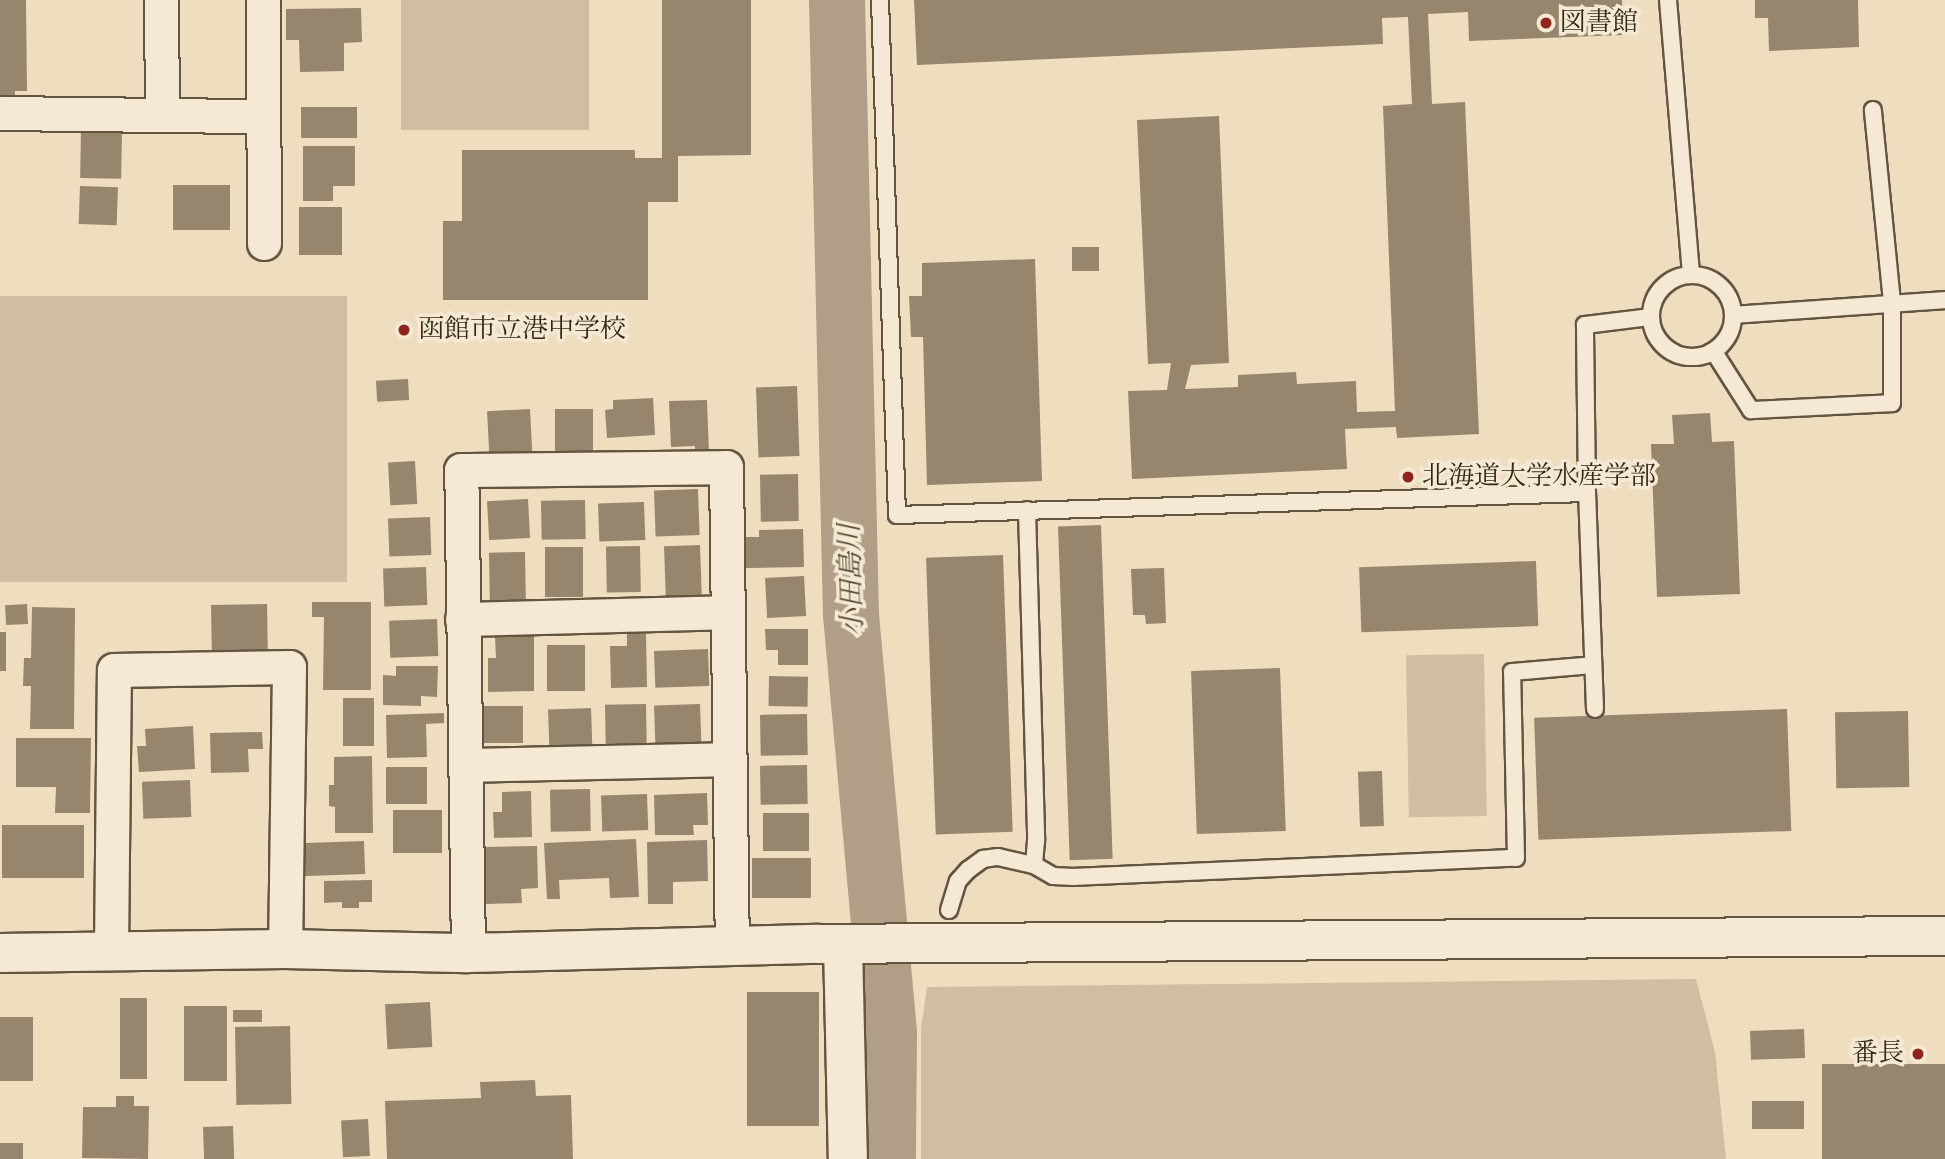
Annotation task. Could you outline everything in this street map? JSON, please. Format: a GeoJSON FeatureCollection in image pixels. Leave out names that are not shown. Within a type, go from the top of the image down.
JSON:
{"type":"FeatureCollection","features":[{"type":"Feature","properties":{"kind":"street"},"geometry":{"type":"LineString","coordinates":[[161,0],[162,115]]}},
{"type":"Feature","properties":{"kind":"street"},"geometry":{"type":"LineString","coordinates":[[263,0],[264,243]]}},
{"type":"Feature","properties":{"kind":"street"},"geometry":{"type":"LineString","coordinates":[[0,113],[263,116]]}},
{"type":"Feature","properties":{"kind":"street"},"geometry":{"type":"LineString","coordinates":[[468,953],[461,470],[726,467],[732,948]]}},
{"type":"Feature","properties":{"kind":"street"},"geometry":{"type":"LineString","coordinates":[[462,619],[727,612]]}},
{"type":"Feature","properties":{"kind":"street"},"geometry":{"type":"LineString","coordinates":[[111,950],[114,670],[289,667],[285,949]]}},
{"type":"Feature","properties":{"kind":"street"},"geometry":{"type":"LineString","coordinates":[[466,765],[730,759]]}},
{"type":"Feature","properties":{"kind":"street"},"geometry":{"type":"LineString","coordinates":[[0,953],[285,949],[468,953],[843,945],[1945,936]]}},
{"type":"Feature","properties":{"kind":"street"},"geometry":{"type":"LineString","coordinates":[[843,945],[848,1159]]}},
{"type":"Feature","properties":{"kind":"lane"},"geometry":{"type":"LineString","coordinates":[[880,0],[898,514],[1587,493]]}},
{"type":"Feature","properties":{"kind":"lane"},"geometry":{"type":"LineString","coordinates":[[1668,0],[1691,275]]}},
{"type":"Feature","properties":{"kind":"lane"},"geometry":{"type":"LineString","coordinates":[[1714,352],[1751,410],[1892,403],[1892,302],[1873,110]]}},
{"type":"Feature","properties":{"kind":"lane"},"geometry":{"type":"LineString","coordinates":[[1691,275],[1704,276],[1725,291],[1733,315],[1731,330],[1714,352],[1700,357],[1672,353],[1653,331],[1650,317],[1657,293],[1678,277],[1691,275]]}},
{"type":"Feature","properties":{"kind":"lane"},"geometry":{"type":"LineString","coordinates":[[1733,315],[1945,300]]}},
{"type":"Feature","properties":{"kind":"lane"},"geometry":{"type":"LineString","coordinates":[[1595,709],[1587,493],[1585,325],[1650,317]]}},
{"type":"Feature","properties":{"kind":"lane"},"geometry":{"type":"LineString","coordinates":[[1027,510],[1036,841],[1034,865]]}},
{"type":"Feature","properties":{"kind":"lane"},"geometry":{"type":"LineString","coordinates":[[949,910],[958,881],[983,859],[998,857],[1034,865],[1053,876],[1074,877],[1516,858],[1511,671],[1593,665]]}},
{"type":"Feature","properties":{"kind":"shaded area"},"geometry":{"type":"Polygon","coordinates":[[[401,0],[589,0],[589,130],[401,130],[401,0]]]}},
{"type":"Feature","properties":{"kind":"shaded area"},"geometry":{"type":"Polygon","coordinates":[[[0,296],[347,296],[347,582],[0,582],[0,296]]]}},
{"type":"Feature","properties":{"kind":"shaded area"},"geometry":{"type":"Polygon","coordinates":[[[1484,654],[1487,816],[1409,817],[1406,655],[1484,654]]]}},
{"type":"Feature","properties":{"kind":"shaded area"},"geometry":{"type":"Polygon","coordinates":[[[1696,979],[1715,1052],[1726,1159],[921,1159],[921,1029],[927,987],[1696,979]]]}},
{"type":"Feature","properties":{"kind":"building"},"geometry":{"type":"Polygon","coordinates":[[[0,0],[26,0],[27,91],[15,91],[15,102],[0,103],[0,0]]]}},
{"type":"Feature","properties":{"kind":"building"},"geometry":{"type":"Polygon","coordinates":[[[662,0],[751,0],[751,155],[678,156],[678,202],[648,202],[648,300],[443,300],[443,221],[462,221],[462,150],[635,150],[635,158],[662,158],[662,0]]]}},
{"type":"Feature","properties":{"kind":"building"},"geometry":{"type":"Polygon","coordinates":[[[914,0],[1622,0],[1624,35],[1469,41],[1468,12],[1428,14],[1432,104],[1465,102],[1479,434],[1397,438],[1396,427],[1345,429],[1347,469],[1132,479],[1128,391],[1167,390],[1171,363],[1148,364],[1137,120],[1219,116],[1229,363],[1191,365],[1185,389],[1238,387],[1238,375],[1296,372],[1297,384],[1356,381],[1357,412],[1395,411],[1383,106],[1412,104],[1408,17],[1382,18],[1383,44],[917,65],[914,0]]]}},
{"type":"Feature","properties":{"kind":"building"},"geometry":{"type":"Polygon","coordinates":[[[1755,0],[1858,0],[1859,47],[1769,51],[1768,18],[1755,18],[1755,0]]]}},
{"type":"Feature","properties":{"kind":"building"},"geometry":{"type":"Polygon","coordinates":[[[361,8],[362,42],[344,43],[344,71],[300,72],[299,40],[286,40],[286,9],[361,8]]]}},
{"type":"Feature","properties":{"kind":"building"},"geometry":{"type":"Polygon","coordinates":[[[301,107],[357,107],[357,138],[301,138],[301,107]]]}},
{"type":"Feature","properties":{"kind":"building"},"geometry":{"type":"Polygon","coordinates":[[[81,129],[122,130],[121,179],[80,178],[81,129]]]}},
{"type":"Feature","properties":{"kind":"building"},"geometry":{"type":"Polygon","coordinates":[[[303,146],[355,146],[355,186],[333,186],[333,201],[303,201],[303,146]]]}},
{"type":"Feature","properties":{"kind":"building"},"geometry":{"type":"Polygon","coordinates":[[[173,185],[230,185],[230,230],[173,230],[173,185]]]}},
{"type":"Feature","properties":{"kind":"building"},"geometry":{"type":"Polygon","coordinates":[[[80,186],[118,187],[117,225],[79,224],[80,186]]]}},
{"type":"Feature","properties":{"kind":"building"},"geometry":{"type":"Polygon","coordinates":[[[299,207],[342,207],[342,255],[299,255],[299,207]]]}},
{"type":"Feature","properties":{"kind":"building"},"geometry":{"type":"Polygon","coordinates":[[[1072,247],[1099,247],[1099,271],[1072,271],[1072,247]]]}},
{"type":"Feature","properties":{"kind":"building"},"geometry":{"type":"Polygon","coordinates":[[[1035,259],[1042,481],[927,485],[923,337],[911,337],[909,296],[922,296],[922,263],[1035,259]]]}},
{"type":"Feature","properties":{"kind":"building"},"geometry":{"type":"Polygon","coordinates":[[[408,379],[409,400],[377,402],[376,381],[408,379]]]}},
{"type":"Feature","properties":{"kind":"building"},"geometry":{"type":"Polygon","coordinates":[[[797,386],[799,456],[758,457],[756,387],[797,386]]]}},
{"type":"Feature","properties":{"kind":"building"},"geometry":{"type":"Polygon","coordinates":[[[653,398],[655,435],[607,438],[605,410],[613,409],[613,400],[653,398]]]}},
{"type":"Feature","properties":{"kind":"building"},"geometry":{"type":"Polygon","coordinates":[[[707,400],[709,454],[695,454],[695,446],[671,447],[669,401],[707,400]]]}},
{"type":"Feature","properties":{"kind":"building"},"geometry":{"type":"Polygon","coordinates":[[[530,409],[532,451],[489,453],[487,411],[530,409]]]}},
{"type":"Feature","properties":{"kind":"building"},"geometry":{"type":"Polygon","coordinates":[[[555,409],[593,409],[593,452],[555,452],[555,409]]]}},
{"type":"Feature","properties":{"kind":"building"},"geometry":{"type":"Polygon","coordinates":[[[1710,413],[1712,442],[1734,441],[1740,594],[1657,597],[1651,444],[1674,444],[1672,415],[1710,413]]]}},
{"type":"Feature","properties":{"kind":"building"},"geometry":{"type":"Polygon","coordinates":[[[415,461],[417,504],[390,505],[388,462],[415,461]]]}},
{"type":"Feature","properties":{"kind":"building"},"geometry":{"type":"Polygon","coordinates":[[[798,474],[799,521],[761,522],[760,475],[798,474]]]}},
{"type":"Feature","properties":{"kind":"building"},"geometry":{"type":"Polygon","coordinates":[[[698,489],[700,535],[656,537],[654,491],[698,489]]]}},
{"type":"Feature","properties":{"kind":"building"},"geometry":{"type":"Polygon","coordinates":[[[528,499],[530,538],[489,540],[487,501],[528,499]]]}},
{"type":"Feature","properties":{"kind":"building"},"geometry":{"type":"Polygon","coordinates":[[[585,500],[586,539],[542,540],[541,501],[585,500]]]}},
{"type":"Feature","properties":{"kind":"building"},"geometry":{"type":"Polygon","coordinates":[[[644,502],[645,540],[599,542],[598,504],[644,502]]]}},
{"type":"Feature","properties":{"kind":"building"},"geometry":{"type":"Polygon","coordinates":[[[430,517],[431,555],[389,556],[388,518],[430,517]]]}},
{"type":"Feature","properties":{"kind":"building"},"geometry":{"type":"Polygon","coordinates":[[[1101,525],[1113,859],[1070,860],[1058,527],[1101,525]]]}},
{"type":"Feature","properties":{"kind":"building"},"geometry":{"type":"Polygon","coordinates":[[[803,529],[804,567],[745,568],[744,537],[759,537],[759,530],[803,529]]]}},
{"type":"Feature","properties":{"kind":"building"},"geometry":{"type":"Polygon","coordinates":[[[700,545],[702,599],[666,600],[664,546],[700,545]]]}},
{"type":"Feature","properties":{"kind":"building"},"geometry":{"type":"Polygon","coordinates":[[[640,546],[641,592],[607,593],[606,547],[640,546]]]}},
{"type":"Feature","properties":{"kind":"building"},"geometry":{"type":"Polygon","coordinates":[[[545,547],[583,547],[583,597],[545,597],[545,547]]]}},
{"type":"Feature","properties":{"kind":"building"},"geometry":{"type":"Polygon","coordinates":[[[525,552],[526,600],[490,601],[489,553],[525,552]]]}},
{"type":"Feature","properties":{"kind":"building"},"geometry":{"type":"Polygon","coordinates":[[[1003,555],[1013,832],[936,835],[926,558],[1003,555]]]}},
{"type":"Feature","properties":{"kind":"building"},"geometry":{"type":"Polygon","coordinates":[[[1536,561],[1538,626],[1361,632],[1359,567],[1536,561]]]}},
{"type":"Feature","properties":{"kind":"building"},"geometry":{"type":"Polygon","coordinates":[[[426,567],[427,605],[384,606],[383,569],[426,567]]]}},
{"type":"Feature","properties":{"kind":"building"},"geometry":{"type":"Polygon","coordinates":[[[1164,568],[1166,623],[1146,624],[1145,615],[1133,615],[1131,569],[1164,568]]]}},
{"type":"Feature","properties":{"kind":"building"},"geometry":{"type":"Polygon","coordinates":[[[804,576],[806,616],[767,618],[765,578],[804,576]]]}},
{"type":"Feature","properties":{"kind":"building"},"geometry":{"type":"Polygon","coordinates":[[[312,602],[371,602],[371,690],[323,690],[324,617],[312,617],[312,602]]]}},
{"type":"Feature","properties":{"kind":"building"},"geometry":{"type":"Polygon","coordinates":[[[27,604],[28,624],[6,625],[5,605],[27,604]]]}},
{"type":"Feature","properties":{"kind":"building"},"geometry":{"type":"Polygon","coordinates":[[[267,604],[268,651],[212,652],[211,605],[267,604]]]}},
{"type":"Feature","properties":{"kind":"building"},"geometry":{"type":"Polygon","coordinates":[[[32,607],[75,608],[74,729],[30,729],[31,686],[23,686],[24,658],[31,658],[32,607]]]}},
{"type":"Feature","properties":{"kind":"building"},"geometry":{"type":"Polygon","coordinates":[[[437,619],[438,656],[390,658],[389,621],[437,619]]]}},
{"type":"Feature","properties":{"kind":"building"},"geometry":{"type":"Polygon","coordinates":[[[765,629],[808,629],[808,665],[778,665],[778,650],[766,650],[765,629]]]}},
{"type":"Feature","properties":{"kind":"building"},"geometry":{"type":"Polygon","coordinates":[[[0,632],[6,632],[6,671],[0,671],[0,632]]]}},
{"type":"Feature","properties":{"kind":"building"},"geometry":{"type":"Polygon","coordinates":[[[627,634],[646,634],[647,687],[611,688],[610,646],[627,646],[627,634]]]}},
{"type":"Feature","properties":{"kind":"building"},"geometry":{"type":"Polygon","coordinates":[[[495,636],[534,636],[534,691],[488,692],[488,658],[496,658],[495,636]]]}},
{"type":"Feature","properties":{"kind":"building"},"geometry":{"type":"Polygon","coordinates":[[[547,645],[585,645],[585,691],[547,691],[547,645]]]}},
{"type":"Feature","properties":{"kind":"building"},"geometry":{"type":"Polygon","coordinates":[[[708,649],[709,686],[655,688],[654,651],[708,649]]]}},
{"type":"Feature","properties":{"kind":"building"},"geometry":{"type":"Polygon","coordinates":[[[396,666],[438,666],[437,697],[421,696],[421,706],[383,705],[383,675],[396,676],[396,666]]]}},
{"type":"Feature","properties":{"kind":"building"},"geometry":{"type":"Polygon","coordinates":[[[1280,668],[1286,831],[1197,834],[1191,671],[1280,668]]]}},
{"type":"Feature","properties":{"kind":"building"},"geometry":{"type":"Polygon","coordinates":[[[769,676],[808,677],[807,707],[768,706],[769,676]]]}},
{"type":"Feature","properties":{"kind":"building"},"geometry":{"type":"Polygon","coordinates":[[[343,698],[374,698],[374,746],[343,746],[343,698]]]}},
{"type":"Feature","properties":{"kind":"building"},"geometry":{"type":"Polygon","coordinates":[[[646,704],[647,743],[606,744],[605,705],[646,704]]]}},
{"type":"Feature","properties":{"kind":"building"},"geometry":{"type":"Polygon","coordinates":[[[700,704],[701,742],[655,744],[654,706],[700,704]]]}},
{"type":"Feature","properties":{"kind":"building"},"geometry":{"type":"Polygon","coordinates":[[[483,706],[523,706],[523,743],[483,743],[483,706]]]}},
{"type":"Feature","properties":{"kind":"building"},"geometry":{"type":"Polygon","coordinates":[[[591,708],[592,744],[549,745],[548,710],[591,708]]]}},
{"type":"Feature","properties":{"kind":"building"},"geometry":{"type":"Polygon","coordinates":[[[1787,709],[1791,831],[1538,840],[1534,718],[1787,709]]]}},
{"type":"Feature","properties":{"kind":"building"},"geometry":{"type":"Polygon","coordinates":[[[1908,711],[1909,787],[1836,788],[1835,712],[1908,711]]]}},
{"type":"Feature","properties":{"kind":"building"},"geometry":{"type":"Polygon","coordinates":[[[444,713],[444,723],[426,724],[427,757],[387,758],[386,715],[444,713]]]}},
{"type":"Feature","properties":{"kind":"building"},"geometry":{"type":"Polygon","coordinates":[[[807,714],[808,755],[761,756],[760,715],[807,714]]]}},
{"type":"Feature","properties":{"kind":"building"},"geometry":{"type":"Polygon","coordinates":[[[193,726],[195,769],[139,772],[137,746],[146,746],[145,729],[193,726]]]}},
{"type":"Feature","properties":{"kind":"building"},"geometry":{"type":"Polygon","coordinates":[[[262,732],[263,749],[248,749],[249,772],[211,773],[210,733],[262,732]]]}},
{"type":"Feature","properties":{"kind":"building"},"geometry":{"type":"Polygon","coordinates":[[[16,738],[91,738],[90,813],[55,813],[56,787],[16,787],[16,738]]]}},
{"type":"Feature","properties":{"kind":"building"},"geometry":{"type":"Polygon","coordinates":[[[372,756],[373,833],[335,833],[335,807],[329,806],[329,785],[334,785],[334,757],[372,756]]]}},
{"type":"Feature","properties":{"kind":"building"},"geometry":{"type":"Polygon","coordinates":[[[807,765],[808,804],[761,805],[760,766],[807,765]]]}},
{"type":"Feature","properties":{"kind":"building"},"geometry":{"type":"Polygon","coordinates":[[[386,767],[427,767],[427,804],[386,804],[386,767]]]}},
{"type":"Feature","properties":{"kind":"building"},"geometry":{"type":"Polygon","coordinates":[[[1382,771],[1384,826],[1360,827],[1358,772],[1382,771]]]}},
{"type":"Feature","properties":{"kind":"building"},"geometry":{"type":"Polygon","coordinates":[[[190,780],[191,817],[143,819],[142,782],[190,780]]]}},
{"type":"Feature","properties":{"kind":"building"},"geometry":{"type":"Polygon","coordinates":[[[590,789],[591,831],[551,832],[550,790],[590,789]]]}},
{"type":"Feature","properties":{"kind":"building"},"geometry":{"type":"Polygon","coordinates":[[[531,791],[532,837],[494,838],[493,812],[502,812],[502,792],[531,791]]]}},
{"type":"Feature","properties":{"kind":"building"},"geometry":{"type":"Polygon","coordinates":[[[707,793],[708,825],[693,825],[694,835],[655,835],[654,795],[707,793]]]}},
{"type":"Feature","properties":{"kind":"building"},"geometry":{"type":"Polygon","coordinates":[[[647,794],[648,830],[602,832],[601,796],[647,794]]]}},
{"type":"Feature","properties":{"kind":"building"},"geometry":{"type":"Polygon","coordinates":[[[393,810],[442,810],[442,853],[393,853],[393,810]]]}},
{"type":"Feature","properties":{"kind":"building"},"geometry":{"type":"Polygon","coordinates":[[[763,813],[809,813],[809,851],[763,851],[763,813]]]}},
{"type":"Feature","properties":{"kind":"building"},"geometry":{"type":"Polygon","coordinates":[[[2,825],[84,825],[84,878],[2,878],[2,825]]]}},
{"type":"Feature","properties":{"kind":"building"},"geometry":{"type":"Polygon","coordinates":[[[636,839],[639,897],[610,898],[609,878],[559,880],[560,899],[547,899],[544,843],[636,839]]]}},
{"type":"Feature","properties":{"kind":"building"},"geometry":{"type":"Polygon","coordinates":[[[707,840],[708,881],[673,882],[673,904],[648,904],[647,842],[707,840]]]}},
{"type":"Feature","properties":{"kind":"building"},"geometry":{"type":"Polygon","coordinates":[[[364,841],[365,874],[300,876],[299,843],[364,841]]]}},
{"type":"Feature","properties":{"kind":"building"},"geometry":{"type":"Polygon","coordinates":[[[537,846],[538,888],[521,889],[522,903],[486,904],[485,847],[537,846]]]}},
{"type":"Feature","properties":{"kind":"building"},"geometry":{"type":"Polygon","coordinates":[[[752,858],[811,858],[811,898],[752,898],[752,858]]]}},
{"type":"Feature","properties":{"kind":"building"},"geometry":{"type":"Polygon","coordinates":[[[372,880],[372,902],[359,902],[359,908],[342,908],[342,902],[324,903],[324,881],[372,880]]]}},
{"type":"Feature","properties":{"kind":"building"},"geometry":{"type":"Polygon","coordinates":[[[747,992],[819,992],[819,1126],[747,1126],[747,992]]]}},
{"type":"Feature","properties":{"kind":"building"},"geometry":{"type":"Polygon","coordinates":[[[120,998],[147,998],[147,1079],[120,1079],[120,998]]]}},
{"type":"Feature","properties":{"kind":"building"},"geometry":{"type":"Polygon","coordinates":[[[430,1002],[432,1047],[387,1049],[385,1004],[430,1002]]]}},
{"type":"Feature","properties":{"kind":"building"},"geometry":{"type":"Polygon","coordinates":[[[184,1006],[227,1006],[227,1081],[184,1081],[184,1006]]]}},
{"type":"Feature","properties":{"kind":"building"},"geometry":{"type":"Polygon","coordinates":[[[233,1010],[262,1010],[262,1022],[233,1022],[233,1010]]]}},
{"type":"Feature","properties":{"kind":"building"},"geometry":{"type":"Polygon","coordinates":[[[0,1017],[33,1017],[33,1081],[0,1081],[0,1017]]]}},
{"type":"Feature","properties":{"kind":"building"},"geometry":{"type":"Polygon","coordinates":[[[290,1026],[291,1104],[236,1105],[235,1027],[290,1026]]]}},
{"type":"Feature","properties":{"kind":"building"},"geometry":{"type":"Polygon","coordinates":[[[1804,1029],[1805,1058],[1751,1060],[1750,1031],[1804,1029]]]}},
{"type":"Feature","properties":{"kind":"building"},"geometry":{"type":"Polygon","coordinates":[[[1822,1064],[1945,1064],[1945,1159],[1822,1159],[1822,1064]]]}},
{"type":"Feature","properties":{"kind":"building"},"geometry":{"type":"Polygon","coordinates":[[[535,1080],[536,1096],[571,1095],[573,1159],[387,1159],[385,1101],[481,1098],[480,1082],[535,1080]]]}},
{"type":"Feature","properties":{"kind":"building"},"geometry":{"type":"Polygon","coordinates":[[[116,1096],[134,1096],[134,1106],[149,1106],[148,1159],[82,1158],[83,1107],[116,1107],[116,1096]]]}},
{"type":"Feature","properties":{"kind":"building"},"geometry":{"type":"Polygon","coordinates":[[[1752,1101],[1804,1101],[1804,1129],[1752,1129],[1752,1101]]]}},
{"type":"Feature","properties":{"kind":"building"},"geometry":{"type":"Polygon","coordinates":[[[368,1119],[370,1156],[343,1157],[341,1120],[368,1119]]]}},
{"type":"Feature","properties":{"kind":"building"},"geometry":{"type":"Polygon","coordinates":[[[233,1126],[234,1159],[204,1159],[203,1127],[233,1126]]]}},
{"type":"Feature","properties":{"kind":"building"},"geometry":{"type":"Polygon","coordinates":[[[0,1143],[23,1143],[23,1159],[0,1159],[0,1143]]]}},
{"type":"Feature","properties":{"kind":"waterway","name":"小田島川"},"geometry":{"type":"LineString","coordinates":[[837,0],[851,615],[889,1034],[888,1159]]}},
{"type":"Feature","properties":{"kind":"place","name":"図書館"},"geometry":{"type":"Point","coordinates":[1546,23]}},
{"type":"Feature","properties":{"kind":"place","name":"函館市立港中学校"},"geometry":{"type":"Point","coordinates":[404,330]}},
{"type":"Feature","properties":{"kind":"place","name":"北海道大学水産学部"},"geometry":{"type":"Point","coordinates":[1408,477]}},
{"type":"Feature","properties":{"kind":"place","name":"番長"},"geometry":{"type":"Point","coordinates":[1918,1054]}}]}
